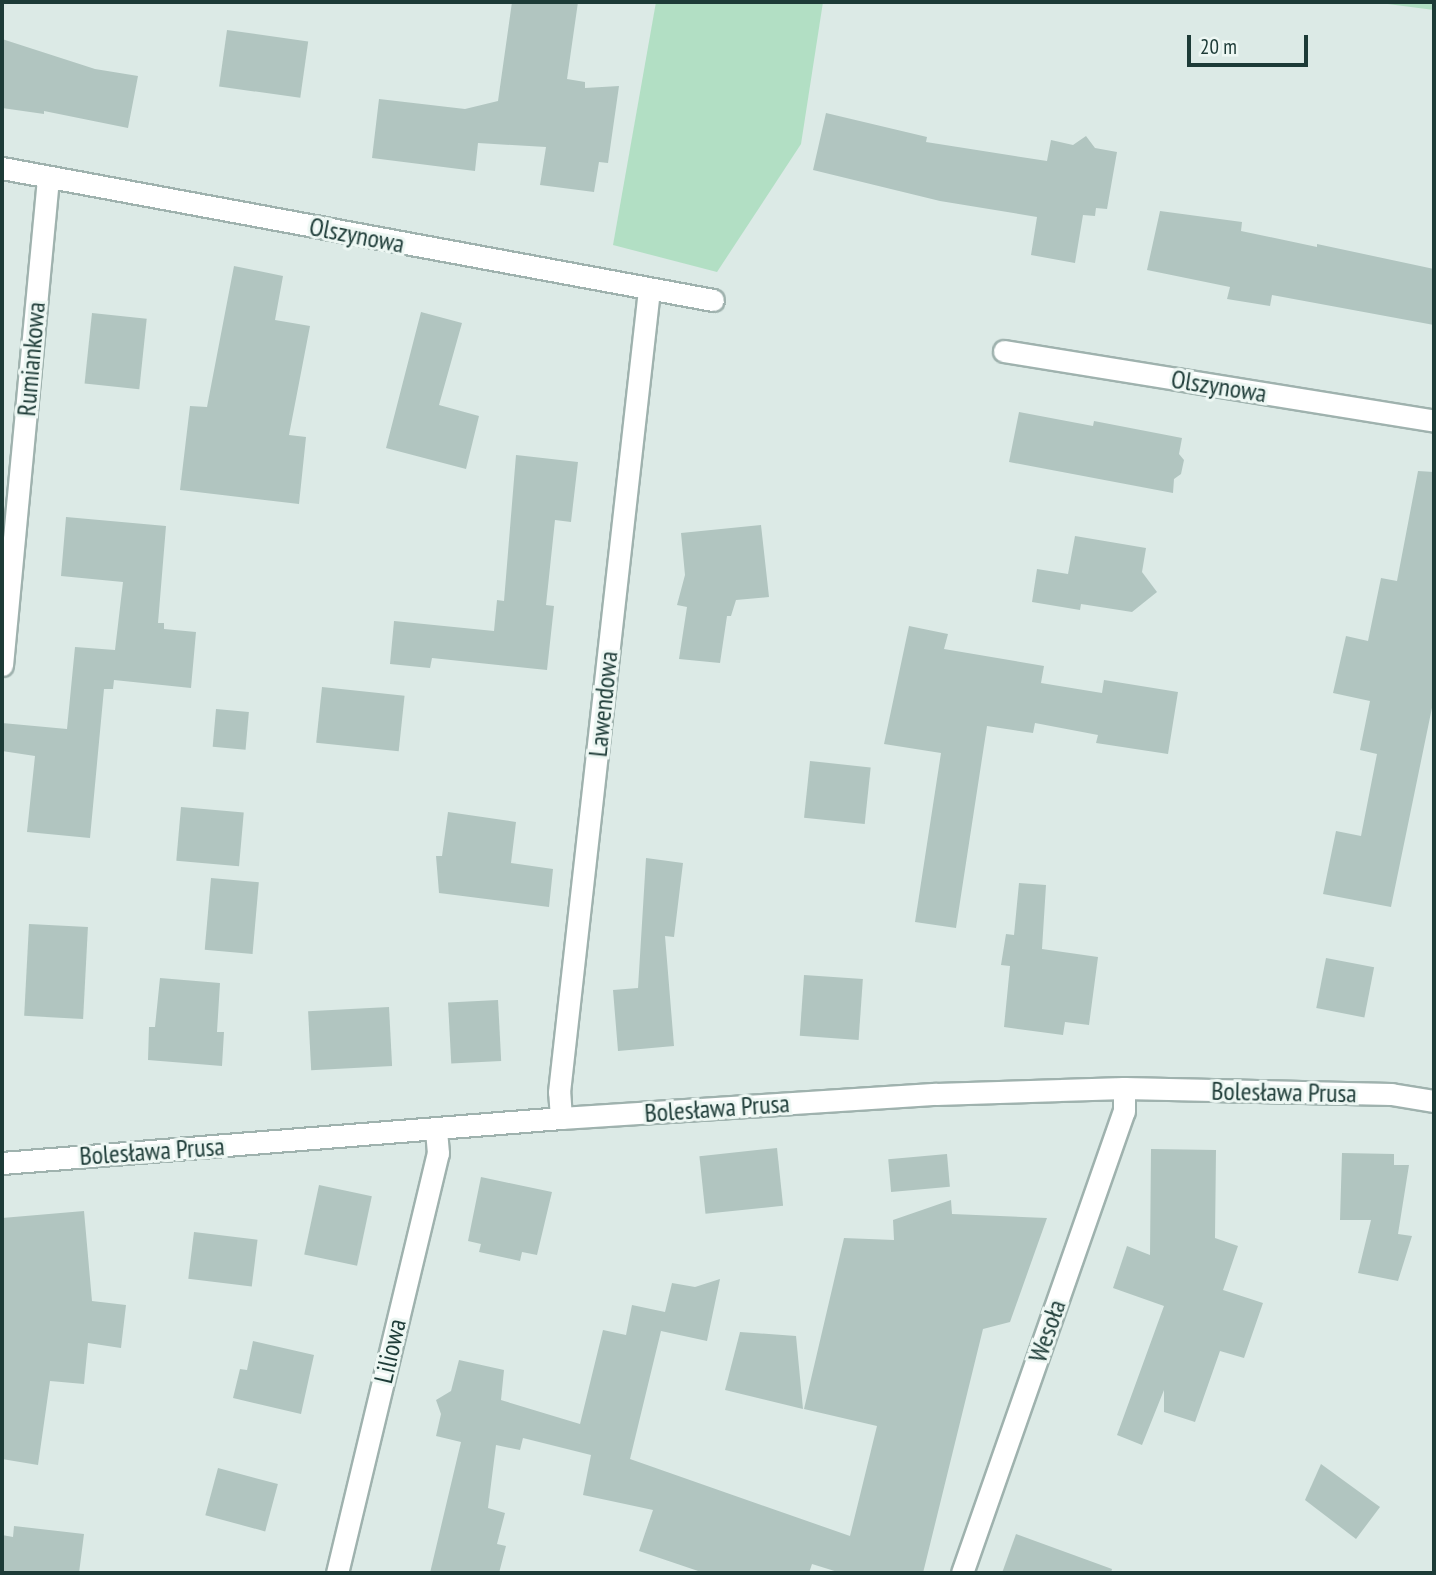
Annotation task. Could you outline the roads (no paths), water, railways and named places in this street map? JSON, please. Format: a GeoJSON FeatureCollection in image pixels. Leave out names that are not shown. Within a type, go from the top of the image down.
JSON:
{"type":"FeatureCollection","features":[{"type":"Feature","properties":{"kind":"street","name":"Olszynowa"},"geometry":{"type":"LineString","coordinates":[[2,168],[713,300]]}},
{"type":"Feature","properties":{"kind":"street","name":"Rumiankowa"},"geometry":{"type":"LineString","coordinates":[[2,665],[48,177]]}},
{"type":"Feature","properties":{"kind":"street","name":"Lawendowa"},"geometry":{"type":"LineString","coordinates":[[562,1118],[559,1092],[649,289]]}},
{"type":"Feature","properties":{"kind":"street","name":"Olszynowa"},"geometry":{"type":"LineString","coordinates":[[1004,351],[1434,421]]}},
{"type":"Feature","properties":{"kind":"street","name":"Bolesława Prusa"},"geometry":{"type":"LineString","coordinates":[[2,1163],[562,1118],[936,1094],[1124,1088],[1391,1094],[1434,1101]]}},
{"type":"Feature","properties":{"kind":"street","name":"Wesoła"},"geometry":{"type":"LineString","coordinates":[[962,1573],[1124,1111],[1124,1088]]}},
{"type":"Feature","properties":{"kind":"street","name":"Liliowa"},"geometry":{"type":"LineString","coordinates":[[337,1573],[438,1153],[436,1129]]}}]}
